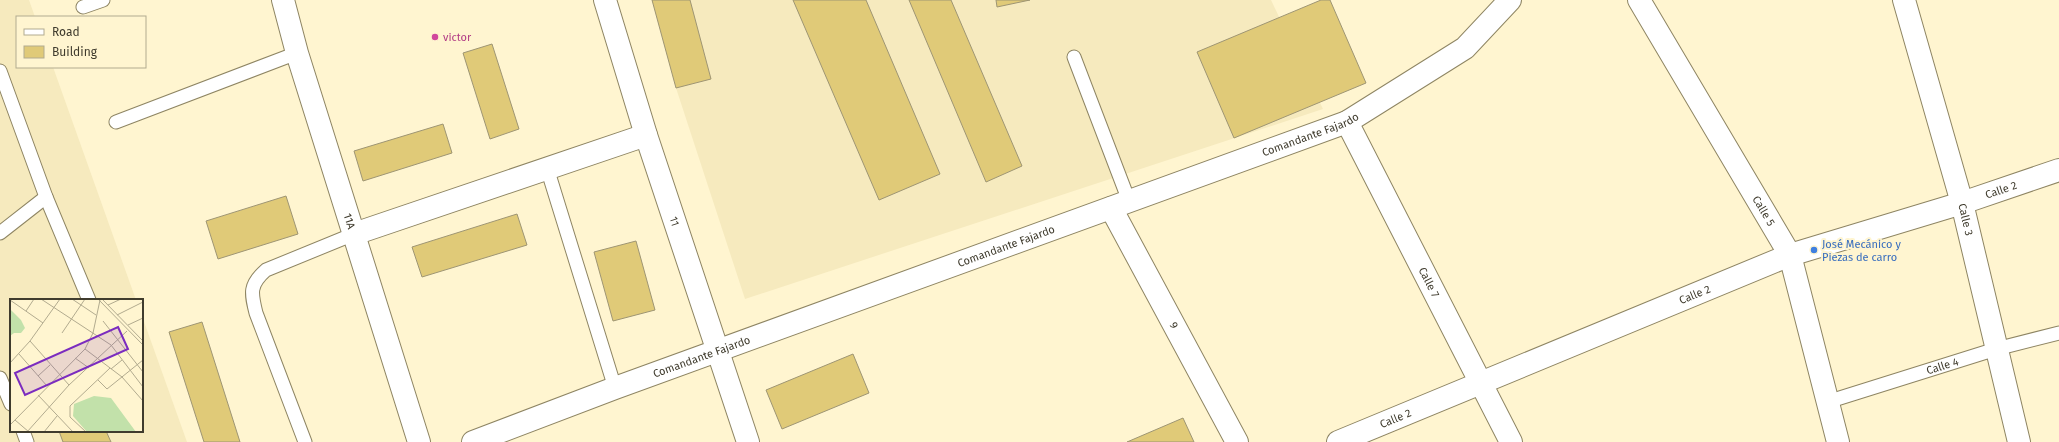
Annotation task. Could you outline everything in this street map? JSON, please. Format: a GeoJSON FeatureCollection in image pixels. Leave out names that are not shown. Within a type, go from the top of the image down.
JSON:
{"type":"FeatureCollection","features":[{"type":"Feature","properties":{"kind":"street","name":"11A"},"geometry":{"type":"LineString","coordinates":[[282,0],[297,53],[420,442]]}},
{"type":"Feature","properties":{"kind":"street","name":"11"},"geometry":{"type":"LineString","coordinates":[[605,0],[646,136],[748,442]]}},
{"type":"Feature","properties":{"kind":"street","name":"Comandante Fajardo"},"geometry":{"type":"LineString","coordinates":[[473,442],[615,388],[1347,122],[1465,48],[1510,0]]}},
{"type":"Feature","properties":{"kind":"street","name":"Calle 5"},"geometry":{"type":"LineString","coordinates":[[1639,0],[1790,255],[1838,442]]}},
{"type":"Feature","properties":{"kind":"street","name":"Calle 3"},"geometry":{"type":"LineString","coordinates":[[1904,0],[1962,204],[2019,442]]}},
{"type":"Feature","properties":{"kind":"street","name":"Calle 7"},"geometry":{"type":"LineString","coordinates":[[1347,122],[1511,442]]}},
{"type":"Feature","properties":{"kind":"street"},"geometry":{"type":"LineString","coordinates":[[354,234],[646,136]]}},
{"type":"Feature","properties":{"kind":"street","name":"Calle 2"},"geometry":{"type":"LineString","coordinates":[[1338,442],[1790,255],[1962,204],[2059,170]]}},
{"type":"Feature","properties":{"kind":"street","name":"9"},"geometry":{"type":"LineString","coordinates":[[1120,204],[1237,442]]}},
{"type":"Feature","properties":{"kind":"lane"},"geometry":{"type":"LineString","coordinates":[[83,7],[103,0]]}},
{"type":"Feature","properties":{"kind":"lane"},"geometry":{"type":"LineString","coordinates":[[116,122],[297,53]]}},
{"type":"Feature","properties":{"kind":"lane"},"geometry":{"type":"LineString","coordinates":[[1074,57],[1120,204]]}},
{"type":"Feature","properties":{"kind":"lane"},"geometry":{"type":"LineString","coordinates":[[0,71],[46,197],[89,299]]}},
{"type":"Feature","properties":{"kind":"lane"},"geometry":{"type":"LineString","coordinates":[[547,168],[615,388]]}},
{"type":"Feature","properties":{"kind":"lane"},"geometry":{"type":"LineString","coordinates":[[0,233],[46,197]]}},
{"type":"Feature","properties":{"kind":"lane"},"geometry":{"type":"LineString","coordinates":[[305,442],[256,313],[252,296],[252,287],[266,270],[354,234]]}},
{"type":"Feature","properties":{"kind":"lane","name":"Calle 4"},"geometry":{"type":"LineString","coordinates":[[1827,402],[1996,349],[2059,333]]}},
{"type":"Feature","properties":{"kind":"lane"},"geometry":{"type":"LineString","coordinates":[[0,378],[10,402]]}},
{"type":"Feature","properties":{"kind":"lane"},"geometry":{"type":"LineString","coordinates":[[23,432],[27,442]]}},
{"type":"Feature","properties":{"kind":"shaded area"},"geometry":{"type":"Polygon","coordinates":[[[0,0],[29,0],[35,16],[16,16],[16,68],[53,68],[136,299],[10,299],[10,432],[143,432],[143,319],[187,442],[0,442],[0,0]]]}},
{"type":"Feature","properties":{"kind":"shaded area"},"geometry":{"type":"Polygon","coordinates":[[[652,0],[1271,0],[1323,109],[745,299],[676,88],[652,0]]]}},
{"type":"Feature","properties":{"kind":"building"},"geometry":{"type":"Polygon","coordinates":[[[652,0],[690,0],[711,79],[676,88],[652,0]]]}},
{"type":"Feature","properties":{"kind":"building"},"geometry":{"type":"Polygon","coordinates":[[[793,0],[866,0],[940,174],[879,200],[793,0]]]}},
{"type":"Feature","properties":{"kind":"building"},"geometry":{"type":"Polygon","coordinates":[[[909,0],[951,0],[1022,166],[986,182],[909,0]]]}},
{"type":"Feature","properties":{"kind":"building"},"geometry":{"type":"Polygon","coordinates":[[[996,0],[1030,0],[997,7],[996,0]]]}},
{"type":"Feature","properties":{"kind":"building"},"geometry":{"type":"Polygon","coordinates":[[[1321,0],[1330,0],[1366,83],[1234,138],[1197,52],[1321,0]]]}},
{"type":"Feature","properties":{"kind":"building"},"geometry":{"type":"Polygon","coordinates":[[[492,44],[519,129],[490,139],[463,53],[492,44]]]}},
{"type":"Feature","properties":{"kind":"building"},"geometry":{"type":"Polygon","coordinates":[[[443,124],[452,153],[363,181],[354,151],[443,124]]]}},
{"type":"Feature","properties":{"kind":"building"},"geometry":{"type":"Polygon","coordinates":[[[286,196],[298,234],[218,259],[206,221],[286,196]]]}},
{"type":"Feature","properties":{"kind":"building"},"geometry":{"type":"Polygon","coordinates":[[[517,214],[527,245],[422,277],[412,247],[517,214]]]}},
{"type":"Feature","properties":{"kind":"building"},"geometry":{"type":"Polygon","coordinates":[[[636,241],[655,310],[613,321],[594,252],[636,241]]]}},
{"type":"Feature","properties":{"kind":"building"},"geometry":{"type":"Polygon","coordinates":[[[202,322],[240,442],[204,442],[169,332],[202,322]]]}},
{"type":"Feature","properties":{"kind":"building"},"geometry":{"type":"Polygon","coordinates":[[[853,354],[869,393],[782,429],[766,390],[853,354]]]}},
{"type":"Feature","properties":{"kind":"building"},"geometry":{"type":"Polygon","coordinates":[[[1183,418],[1194,442],[1127,442],[1183,418]]]}},
{"type":"Feature","properties":{"kind":"building"},"geometry":{"type":"Polygon","coordinates":[[[59,432],[106,432],[111,442],[63,442],[59,432]]]}},
{"type":"Feature","properties":{"kind":"place","name":"victor"},"geometry":{"type":"Point","coordinates":[435,37]}},
{"type":"Feature","properties":{"kind":"place","name":"José Mecánico y Piezas de carro"},"geometry":{"type":"Point","coordinates":[1814,250]}}]}
